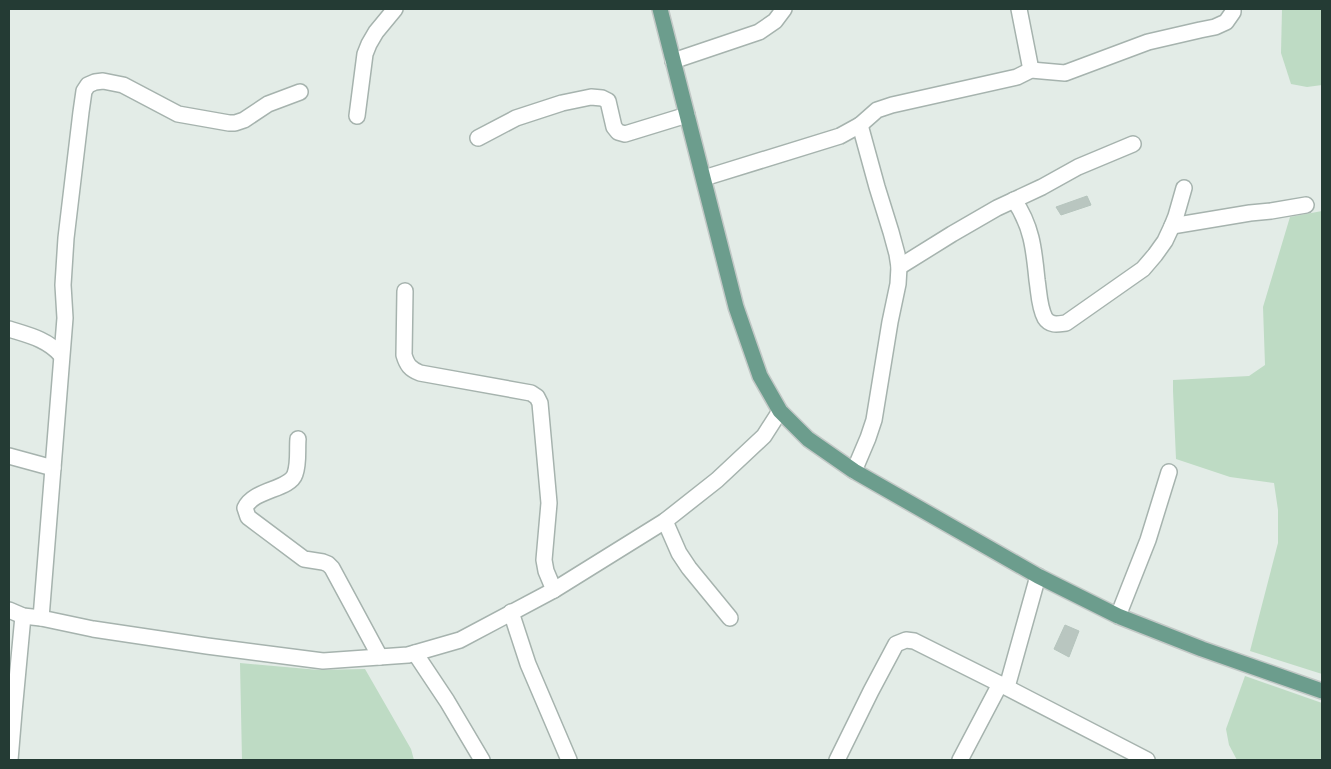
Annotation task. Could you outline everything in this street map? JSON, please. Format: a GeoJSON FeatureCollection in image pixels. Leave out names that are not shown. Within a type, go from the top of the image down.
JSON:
{"type":"FeatureCollection","features":[{"type":"Feature","properties":{"kind":"main road"},"geometry":{"type":"LineString","coordinates":[[660,9],[736,307],[760,376],[780,411],[808,438],[854,471],[1038,576],[1118,616],[1202,649],[1322,690]]}},
{"type":"Feature","properties":{"kind":"street"},"geometry":{"type":"LineString","coordinates":[[357,116],[365,54],[376,32],[395,9]]}},
{"type":"Feature","properties":{"kind":"street"},"geometry":{"type":"LineString","coordinates":[[673,61],[759,32],[775,21],[784,9]]}},
{"type":"Feature","properties":{"kind":"street"},"geometry":{"type":"LineString","coordinates":[[1019,9],[1031,70]]}},
{"type":"Feature","properties":{"kind":"street"},"geometry":{"type":"LineString","coordinates":[[704,178],[840,136],[860,125],[877,110],[892,105],[1016,78],[1031,70],[1065,72],[1148,42],[1215,28],[1226,22],[1233,9]]}},
{"type":"Feature","properties":{"kind":"street"},"geometry":{"type":"LineString","coordinates":[[41,618],[65,318],[66,238],[84,92],[88,85],[95,82],[103,81],[124,85],[178,114],[236,123],[244,120],[268,104],[300,92]]}},
{"type":"Feature","properties":{"kind":"street"},"geometry":{"type":"LineString","coordinates":[[478,138],[516,118],[562,103],[591,97],[602,98],[608,101],[614,127],[618,132],[626,134],[687,114]]}},
{"type":"Feature","properties":{"kind":"street"},"geometry":{"type":"LineString","coordinates":[[854,471],[874,420],[898,284],[899,267],[891,232],[860,125]]}},
{"type":"Feature","properties":{"kind":"street"},"geometry":{"type":"LineString","coordinates":[[899,267],[997,208],[1042,187],[1078,167],[1133,144]]}},
{"type":"Feature","properties":{"kind":"street"},"geometry":{"type":"LineString","coordinates":[[1014,200],[1028,225],[1034,244],[1039,299],[1045,318],[1050,323],[1057,325],[1066,323],[1143,268],[1155,256],[1172,226],[1184,188]]}},
{"type":"Feature","properties":{"kind":"street"},"geometry":{"type":"LineString","coordinates":[[1172,226],[1306,206]]}},
{"type":"Feature","properties":{"kind":"street"},"geometry":{"type":"LineString","coordinates":[[405,292],[404,355],[411,369],[420,373],[531,393],[537,397],[540,403],[549,502],[544,560],[554,590]]}},
{"type":"Feature","properties":{"kind":"street"},"geometry":{"type":"LineString","coordinates":[[9,329],[54,346],[61,355]]}},
{"type":"Feature","properties":{"kind":"street"},"geometry":{"type":"LineString","coordinates":[[9,610],[23,616],[93,629],[323,661],[408,655],[460,640],[554,590],[665,521],[717,480],[764,436],[780,411]]}},
{"type":"Feature","properties":{"kind":"street"},"geometry":{"type":"LineString","coordinates":[[298,438],[297,465],[292,480],[248,502],[245,508],[248,517],[304,559],[328,564],[332,568],[380,657]]}},
{"type":"Feature","properties":{"kind":"street"},"geometry":{"type":"LineString","coordinates":[[9,456],[53,468]]}},
{"type":"Feature","properties":{"kind":"street"},"geometry":{"type":"LineString","coordinates":[[1118,616],[1148,540],[1169,472]]}},
{"type":"Feature","properties":{"kind":"street"},"geometry":{"type":"LineString","coordinates":[[665,521],[679,553],[689,568],[730,618]]}},
{"type":"Feature","properties":{"kind":"street"},"geometry":{"type":"LineString","coordinates":[[960,760],[1003,686],[1038,576]]}},
{"type":"Feature","properties":{"kind":"street"},"geometry":{"type":"LineString","coordinates":[[511,612],[528,664],[569,760]]}},
{"type":"Feature","properties":{"kind":"street"},"geometry":{"type":"LineString","coordinates":[[10,760],[23,616]]}},
{"type":"Feature","properties":{"kind":"street"},"geometry":{"type":"LineString","coordinates":[[836,760],[896,644],[906,640],[914,641],[1147,760]]}},
{"type":"Feature","properties":{"kind":"street"},"geometry":{"type":"LineString","coordinates":[[415,653],[447,701],[482,760]]}},
{"type":"Feature","properties":{"kind":"green space"},"geometry":{"type":"Polygon","coordinates":[[[1282,9],[1322,9],[1322,85],[1307,87],[1291,84],[1281,53],[1282,9]]]}},
{"type":"Feature","properties":{"kind":"green space"},"geometry":{"type":"Polygon","coordinates":[[[1322,211],[1322,674],[1250,651],[1278,543],[1278,510],[1274,483],[1230,477],[1176,459],[1173,380],[1249,376],[1265,365],[1263,307],[1290,217],[1322,211]]]}},
{"type":"Feature","properties":{"kind":"green space"},"geometry":{"type":"Polygon","coordinates":[[[240,663],[319,670],[365,669],[411,749],[414,760],[242,760],[240,663]]]}},
{"type":"Feature","properties":{"kind":"green space"},"geometry":{"type":"Polygon","coordinates":[[[1245,676],[1322,703],[1322,760],[1237,760],[1229,745],[1226,729],[1245,676]]]}},
{"type":"Feature","properties":{"kind":"building"},"geometry":{"type":"Polygon","coordinates":[[[1087,196],[1091,205],[1061,215],[1056,207],[1087,196]]]}},
{"type":"Feature","properties":{"kind":"building"},"geometry":{"type":"Polygon","coordinates":[[[1065,625],[1079,631],[1069,657],[1054,649],[1065,625]]]}}]}
